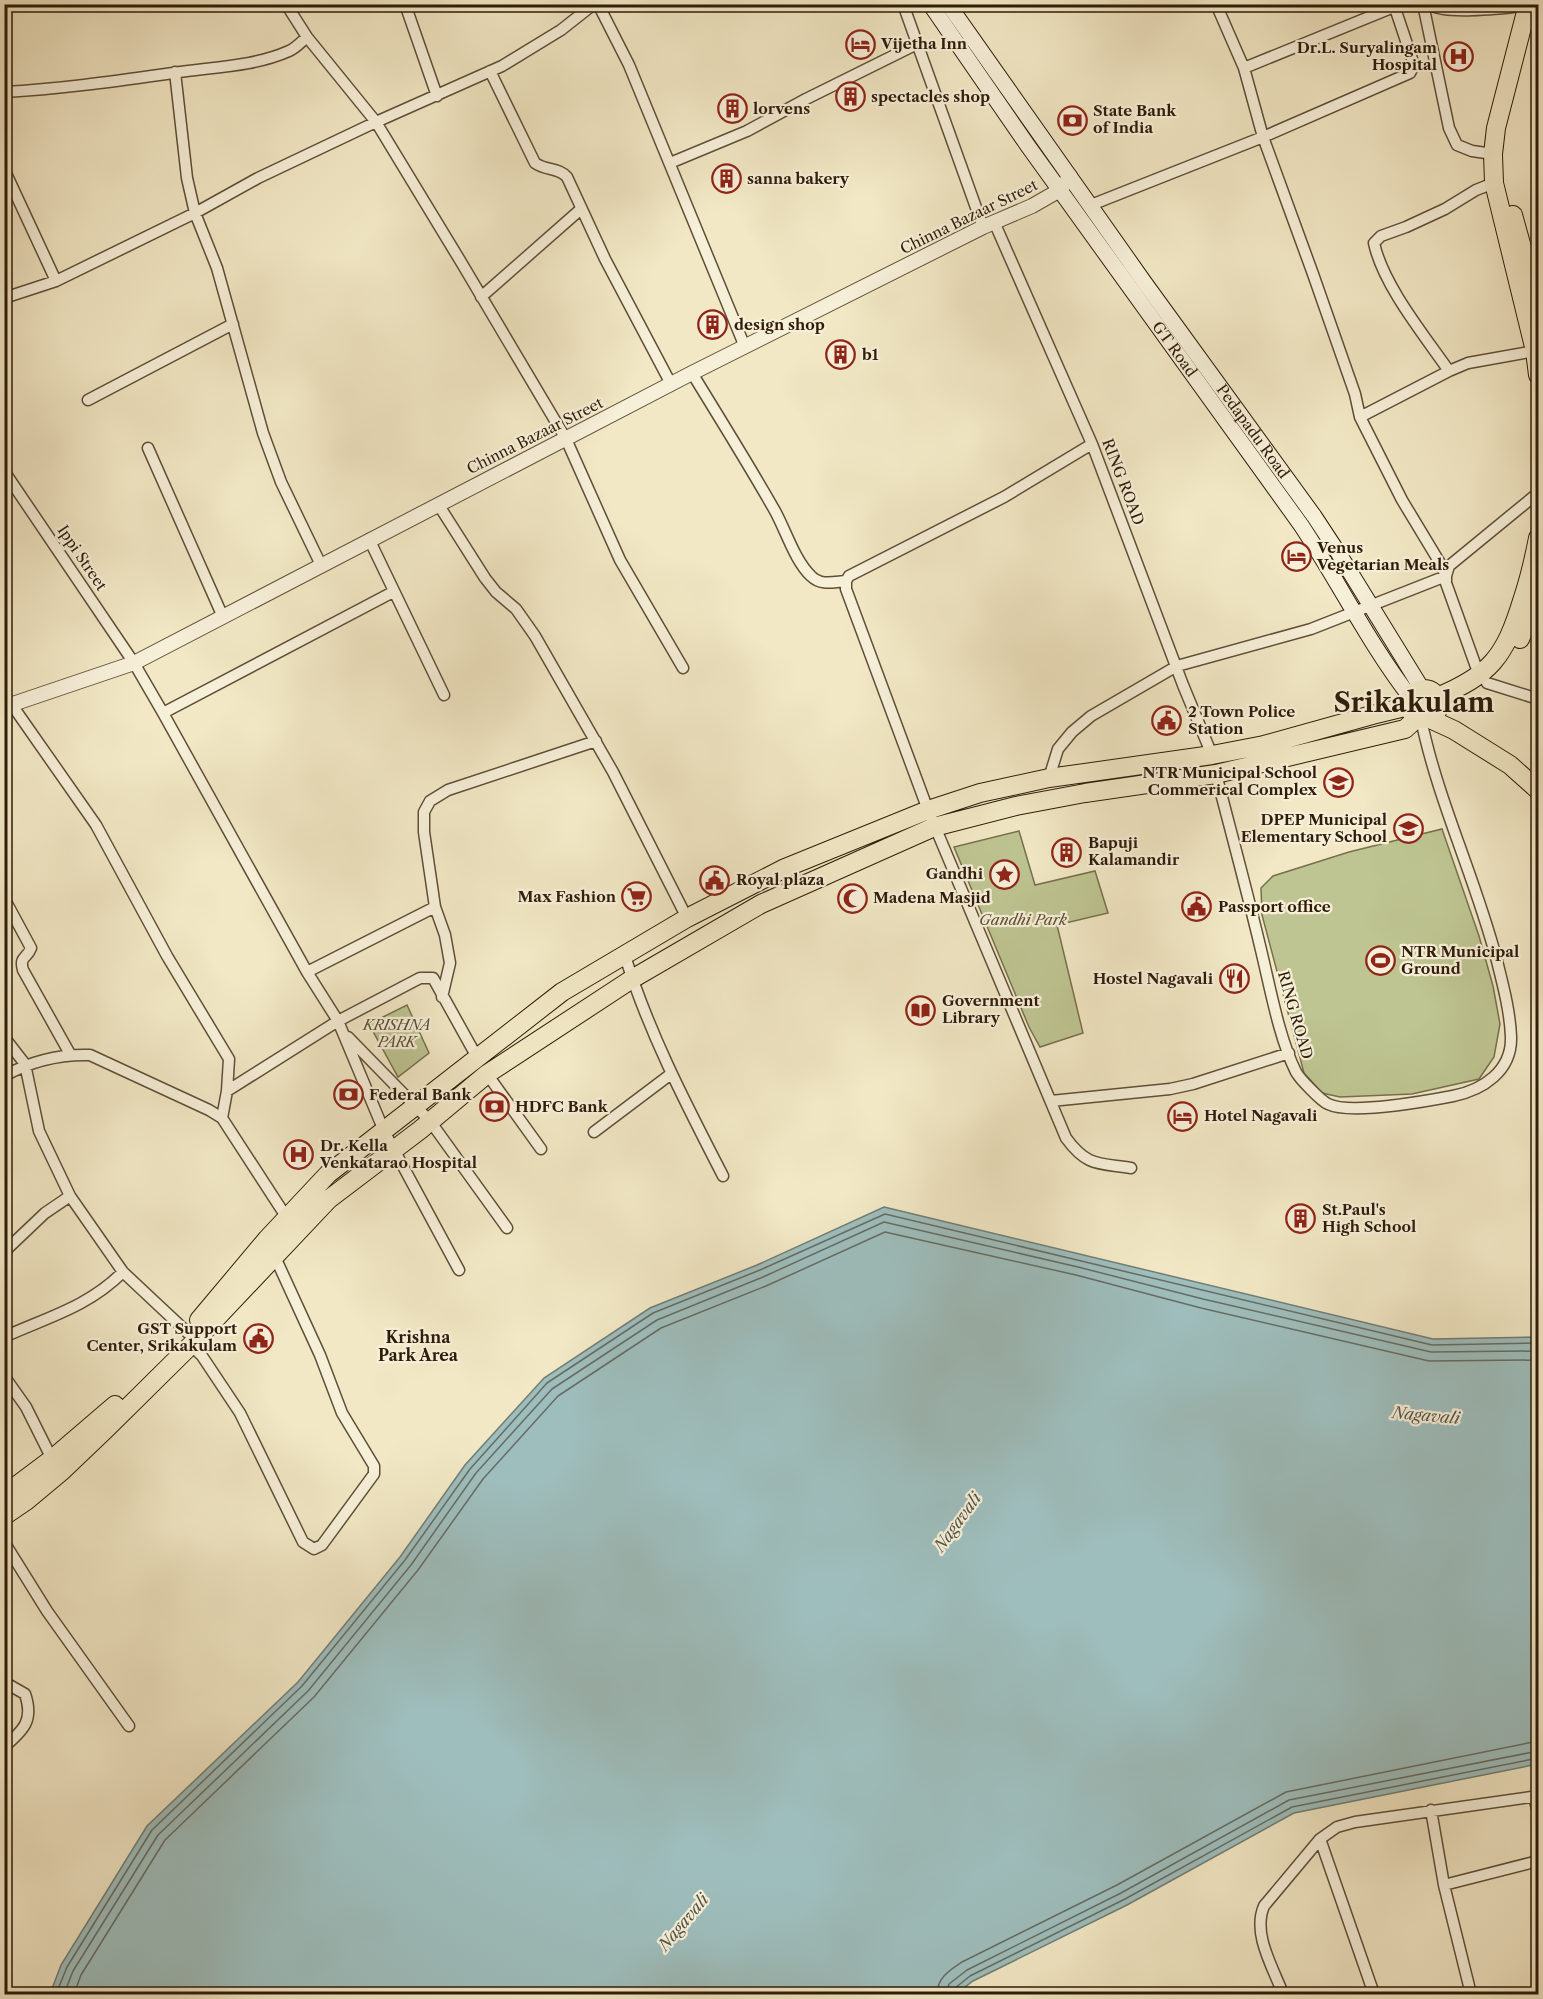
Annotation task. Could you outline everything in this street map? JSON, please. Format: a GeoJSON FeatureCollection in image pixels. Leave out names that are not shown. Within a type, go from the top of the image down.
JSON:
{"type":"FeatureCollection","features":[{"type":"Feature","properties":{"kind":"main road","name":"GT Road"},"geometry":{"type":"LineString","coordinates":[[930,4],[1028,146],[1301,525],[1326,562],[1391,672],[1425,707]]}},
{"type":"Feature","properties":{"kind":"main road","name":"Pedapadu Road"},"geometry":{"type":"LineString","coordinates":[[948,4],[1006,89],[1314,516],[1371,605],[1425,707]]}},
{"type":"Feature","properties":{"kind":"main road"},"geometry":{"type":"LineString","coordinates":[[1531,8],[1496,128],[1493,154],[1494,183],[1534,325],[1539,375]]}},
{"type":"Feature","properties":{"kind":"main road"},"geometry":{"type":"LineString","coordinates":[[1531,8],[1506,142],[1506,169],[1510,206],[1539,306]]}},
{"type":"Feature","properties":{"kind":"main road"},"geometry":{"type":"LineString","coordinates":[[1483,679],[1510,639],[1539,538]]}},
{"type":"Feature","properties":{"kind":"main road"},"geometry":{"type":"LineString","coordinates":[[4,1516],[62,1471],[189,1339],[286,1218],[328,1174],[415,1107],[482,1066],[761,904],[980,793],[1049,778],[1264,746],[1372,714],[1425,707],[1460,698],[1483,679],[1506,665],[1539,597]]}},
{"type":"Feature","properties":{"kind":"main road"},"geometry":{"type":"LineString","coordinates":[[1425,707],[1454,730],[1510,765],[1539,790]]}},
{"type":"Feature","properties":{"kind":"main road"},"geometry":{"type":"LineString","coordinates":[[4,1495],[52,1459],[189,1339],[275,1257],[329,1199],[430,1121],[482,1066],[562,992],[687,918],[785,868],[931,819],[1216,774],[1405,729],[1425,707]]}},
{"type":"Feature","properties":{"kind":"street"},"geometry":{"type":"LineString","coordinates":[[286,4],[307,37],[376,122],[566,439],[620,561],[683,668]]}},
{"type":"Feature","properties":{"kind":"street"},"geometry":{"type":"LineString","coordinates":[[405,4],[437,96]]}},
{"type":"Feature","properties":{"kind":"street"},"geometry":{"type":"LineString","coordinates":[[4,298],[56,281],[195,213],[258,178],[490,71],[561,30],[596,4],[629,65],[745,347]]}},
{"type":"Feature","properties":{"kind":"street","name":"RING ROAD"},"geometry":{"type":"LineString","coordinates":[[903,4],[989,226],[1092,444],[1212,755]]}},
{"type":"Feature","properties":{"kind":"street"},"geometry":{"type":"LineString","coordinates":[[1216,4],[1244,68],[1263,138],[1317,284],[1355,394],[1360,417],[1402,500],[1440,562],[1446,576]]}},
{"type":"Feature","properties":{"kind":"street"},"geometry":{"type":"LineString","coordinates":[[1423,4],[1449,128],[1457,145],[1472,152],[1493,154]]}},
{"type":"Feature","properties":{"kind":"street"},"geometry":{"type":"LineString","coordinates":[[1429,4],[1435,8],[1453,10],[1531,8]]}},
{"type":"Feature","properties":{"kind":"street"},"geometry":{"type":"LineString","coordinates":[[1091,205],[1263,138],[1410,73],[1414,65],[1398,6],[1244,68]]}},
{"type":"Feature","properties":{"kind":"street"},"geometry":{"type":"LineString","coordinates":[[4,92],[62,89],[175,72],[223,68],[261,60],[291,50],[307,37]]}},
{"type":"Feature","properties":{"kind":"street"},"geometry":{"type":"LineString","coordinates":[[670,163],[747,131],[917,44]]}},
{"type":"Feature","properties":{"kind":"street"},"geometry":{"type":"LineString","coordinates":[[490,71],[536,163],[541,168],[562,171],[567,177],[605,259],[671,384]]}},
{"type":"Feature","properties":{"kind":"street"},"geometry":{"type":"LineString","coordinates":[[175,72],[187,178],[195,213],[217,268],[263,433],[281,482],[321,565]]}},
{"type":"Feature","properties":{"kind":"street"},"geometry":{"type":"LineString","coordinates":[[4,169],[56,281]]}},
{"type":"Feature","properties":{"kind":"street","name":"Chinna Bazaar Street"},"geometry":{"type":"LineString","coordinates":[[8,706],[134,663],[692,373],[1060,190],[1070,176]]}},
{"type":"Feature","properties":{"kind":"street"},"geometry":{"type":"LineString","coordinates":[[1449,371],[1396,293],[1374,243],[1382,236],[1416,223],[1476,190],[1494,183]]}},
{"type":"Feature","properties":{"kind":"street"},"geometry":{"type":"LineString","coordinates":[[481,297],[581,208]]}},
{"type":"Feature","properties":{"kind":"street"},"geometry":{"type":"LineString","coordinates":[[88,399],[233,324]]}},
{"type":"Feature","properties":{"kind":"street"},"geometry":{"type":"LineString","coordinates":[[1360,417],[1468,363],[1535,351]]}},
{"type":"Feature","properties":{"kind":"street"},"geometry":{"type":"LineString","coordinates":[[692,373],[770,503],[807,571],[818,581],[828,583],[846,580],[854,573],[1004,497],[1092,444]]}},
{"type":"Feature","properties":{"kind":"street"},"geometry":{"type":"LineString","coordinates":[[148,447],[223,617]]}},
{"type":"Feature","properties":{"kind":"street","name":"Ippi Street"},"geometry":{"type":"LineString","coordinates":[[4,471],[134,663],[164,713],[307,972],[338,1020],[384,1131],[459,1270]]}},
{"type":"Feature","properties":{"kind":"street"},"geometry":{"type":"LineString","coordinates":[[1539,493],[1449,566],[1446,576],[1446,584],[1483,679],[1539,699]]}},
{"type":"Feature","properties":{"kind":"street"},"geometry":{"type":"LineString","coordinates":[[438,504],[485,578],[496,592],[516,609],[536,636],[596,741],[687,918]]}},
{"type":"Feature","properties":{"kind":"street"},"geometry":{"type":"LineString","coordinates":[[369,539],[444,695]]}},
{"type":"Feature","properties":{"kind":"street"},"geometry":{"type":"LineString","coordinates":[[1049,778],[1058,749],[1072,732],[1091,716],[1177,666],[1311,629],[1446,576]]}},
{"type":"Feature","properties":{"kind":"street"},"geometry":{"type":"LineString","coordinates":[[846,580],[849,598],[931,819],[1066,1138],[1077,1154],[1091,1162],[1131,1168]]}},
{"type":"Feature","properties":{"kind":"street"},"geometry":{"type":"LineString","coordinates":[[164,713],[393,592]]}},
{"type":"Feature","properties":{"kind":"street"},"geometry":{"type":"LineString","coordinates":[[8,706],[96,825],[167,956],[229,1059],[222,1119]]}},
{"type":"Feature","properties":{"kind":"street","name":"RING ROAD"},"geometry":{"type":"LineString","coordinates":[[1216,774],[1280,1026],[1296,1073],[1327,1104],[1350,1108],[1416,1104],[1468,1093],[1488,1084],[1504,1064],[1511,1039],[1505,994],[1487,924],[1432,767],[1425,707]]}},
{"type":"Feature","properties":{"kind":"street"},"geometry":{"type":"LineString","coordinates":[[442,997],[450,963],[445,934],[435,907],[424,832],[424,812],[430,801],[448,790],[596,741]]}},
{"type":"Feature","properties":{"kind":"street"},"geometry":{"type":"LineString","coordinates":[[4,898],[31,948],[21,963],[23,970],[70,1054]]}},
{"type":"Feature","properties":{"kind":"street"},"geometry":{"type":"LineString","coordinates":[[307,972],[435,907]]}},
{"type":"Feature","properties":{"kind":"street"},"geometry":{"type":"LineString","coordinates":[[625,956],[632,979],[671,1074],[723,1176]]}},
{"type":"Feature","properties":{"kind":"street"},"geometry":{"type":"LineString","coordinates":[[227,1091],[338,1020],[420,978],[433,978],[482,1066],[541,1149]]}},
{"type":"Feature","properties":{"kind":"street"},"geometry":{"type":"LineString","coordinates":[[343,1033],[430,1121],[507,1228]]}},
{"type":"Feature","properties":{"kind":"street"},"geometry":{"type":"LineString","coordinates":[[4,1037],[25,1064],[39,1131],[70,1196],[123,1272],[189,1339],[202,1356],[240,1413],[303,1542],[314,1549],[322,1545],[374,1474],[374,1466],[342,1413],[320,1355],[275,1257]]}},
{"type":"Feature","properties":{"kind":"street"},"geometry":{"type":"LineString","coordinates":[[1051,1101],[1170,1089],[1193,1084],[1289,1053]]}},
{"type":"Feature","properties":{"kind":"street"},"geometry":{"type":"LineString","coordinates":[[4,1076],[25,1064],[70,1054],[90,1055],[209,1110],[222,1119],[286,1218]]}},
{"type":"Feature","properties":{"kind":"street"},"geometry":{"type":"LineString","coordinates":[[594,1132],[671,1074]]}},
{"type":"Feature","properties":{"kind":"street"},"geometry":{"type":"LineString","coordinates":[[4,1252],[45,1213],[70,1196]]}},
{"type":"Feature","properties":{"kind":"street"},"geometry":{"type":"LineString","coordinates":[[4,1337],[71,1310],[107,1288],[123,1272]]}},
{"type":"Feature","properties":{"kind":"street"},"geometry":{"type":"LineString","coordinates":[[4,1376],[26,1407],[52,1459]]}},
{"type":"Feature","properties":{"kind":"street"},"geometry":{"type":"LineString","coordinates":[[4,1542],[47,1611],[129,1726]]}},
{"type":"Feature","properties":{"kind":"street"},"geometry":{"type":"LineString","coordinates":[[4,1682],[25,1694],[29,1705],[28,1721],[17,1736],[4,1747]]}},
{"type":"Feature","properties":{"kind":"street"},"geometry":{"type":"LineString","coordinates":[[1283,1995],[1260,1933],[1259,1917],[1264,1905],[1320,1839],[1337,1827],[1355,1822],[1536,1796],[1539,1812]]}},
{"type":"Feature","properties":{"kind":"street"},"geometry":{"type":"LineString","coordinates":[[1431,1810],[1444,1885],[1471,1995]]}},
{"type":"Feature","properties":{"kind":"street"},"geometry":{"type":"LineString","coordinates":[[1320,1839],[1374,1995]]}},
{"type":"Feature","properties":{"kind":"street"},"geometry":{"type":"LineString","coordinates":[[1444,1885],[1539,1861]]}},
{"type":"Feature","properties":{"kind":"green space","name":"NTR Municipal Ground"},"geometry":{"type":"Polygon","coordinates":[[[1442,829],[1479,936],[1493,986],[1500,1024],[1494,1057],[1479,1079],[1412,1094],[1340,1097],[1322,1093],[1304,1073],[1262,915],[1261,888],[1273,876],[1349,852],[1442,829]]]}},
{"type":"Feature","properties":{"kind":"green space","name":"Gandhi Park"},"geometry":{"type":"Polygon","coordinates":[[[1019,831],[1035,885],[1095,871],[1108,913],[1057,925],[1083,1033],[1040,1047],[1029,1027],[954,847],[1019,831]]]}},
{"type":"Feature","properties":{"kind":"green space","name":"KRISHNA PARK"},"geometry":{"type":"Polygon","coordinates":[[[407,1005],[429,1053],[398,1077],[369,1024],[407,1005]]]}},
{"type":"Feature","properties":{"kind":"water","name":"Nagavali"},"geometry":{"type":"Polygon","coordinates":[[[884,1207],[1433,1339],[1538,1337],[1538,1764],[1294,1813],[1127,1905],[973,1981],[956,1994],[50,1994],[61,1965],[147,1826],[298,1682],[400,1557],[465,1465],[544,1378],[650,1308],[757,1265],[884,1207]]]}},
{"type":"Feature","properties":{"kind":"place","name":"Vijetha Inn"},"geometry":{"type":"Point","coordinates":[860,44]}},
{"type":"Feature","properties":{"kind":"place","name":"Dr.L. Suryalingam Hospital"},"geometry":{"type":"Point","coordinates":[1458,57]}},
{"type":"Feature","properties":{"kind":"place","name":"spectacles shop"},"geometry":{"type":"Point","coordinates":[850,97]}},
{"type":"Feature","properties":{"kind":"place","name":"lorvens"},"geometry":{"type":"Point","coordinates":[732,109]}},
{"type":"Feature","properties":{"kind":"place","name":"State Bank of India"},"geometry":{"type":"Point","coordinates":[1072,120]}},
{"type":"Feature","properties":{"kind":"place","name":"sanna bakery"},"geometry":{"type":"Point","coordinates":[726,179]}},
{"type":"Feature","properties":{"kind":"place","name":"design shop"},"geometry":{"type":"Point","coordinates":[713,325]}},
{"type":"Feature","properties":{"kind":"place","name":"b1"},"geometry":{"type":"Point","coordinates":[841,355]}},
{"type":"Feature","properties":{"kind":"place","name":"Venus Vegetarian Meals"},"geometry":{"type":"Point","coordinates":[1296,557]}},
{"type":"Feature","properties":{"kind":"place","name":"2 Town Police Station"},"geometry":{"type":"Point","coordinates":[1167,721]}},
{"type":"Feature","properties":{"kind":"place","name":"NTR Municipal School Commerical Complex"},"geometry":{"type":"Point","coordinates":[1338,782]}},
{"type":"Feature","properties":{"kind":"place","name":"DPEP Municipal Elementary School"},"geometry":{"type":"Point","coordinates":[1408,829]}},
{"type":"Feature","properties":{"kind":"place","name":"Bapuji Kalamandir"},"geometry":{"type":"Point","coordinates":[1067,852]}},
{"type":"Feature","properties":{"kind":"place","name":"Gandhi"},"geometry":{"type":"Point","coordinates":[1004,874]}},
{"type":"Feature","properties":{"kind":"place","name":"Royal plaza"},"geometry":{"type":"Point","coordinates":[715,880]}},
{"type":"Feature","properties":{"kind":"place","name":"Max Fashion"},"geometry":{"type":"Point","coordinates":[637,897]}},
{"type":"Feature","properties":{"kind":"place","name":"Madena Masjid"},"geometry":{"type":"Point","coordinates":[852,898]}},
{"type":"Feature","properties":{"kind":"place","name":"Passport office"},"geometry":{"type":"Point","coordinates":[1197,907]}},
{"type":"Feature","properties":{"kind":"place","name":"NTR Municipal Ground"},"geometry":{"type":"Point","coordinates":[1380,961]}},
{"type":"Feature","properties":{"kind":"place","name":"Hostel Nagavali"},"geometry":{"type":"Point","coordinates":[1234,979]}},
{"type":"Feature","properties":{"kind":"place","name":"Government Library"},"geometry":{"type":"Point","coordinates":[921,1010]}},
{"type":"Feature","properties":{"kind":"place","name":"Federal Bank"},"geometry":{"type":"Point","coordinates":[348,1095]}},
{"type":"Feature","properties":{"kind":"place","name":"HDFC Bank"},"geometry":{"type":"Point","coordinates":[494,1107]}},
{"type":"Feature","properties":{"kind":"place","name":"Hotel Nagavali"},"geometry":{"type":"Point","coordinates":[1183,1116]}},
{"type":"Feature","properties":{"kind":"place","name":"Dr. Kella Venkatarao Hospital"},"geometry":{"type":"Point","coordinates":[299,1155]}},
{"type":"Feature","properties":{"kind":"place","name":"St.Paul's High School"},"geometry":{"type":"Point","coordinates":[1301,1219]}},
{"type":"Feature","properties":{"kind":"place","name":"GST Support Center, Srikakulam"},"geometry":{"type":"Point","coordinates":[258,1338]}},
{"type":"Feature","properties":{"kind":"district","name":"Srikakulam"},"geometry":{"type":"Point","coordinates":[1414,703]}},
{"type":"Feature","properties":{"kind":"district","name":"Krishna Park Area"},"geometry":{"type":"Point","coordinates":[418,1346]}}]}
